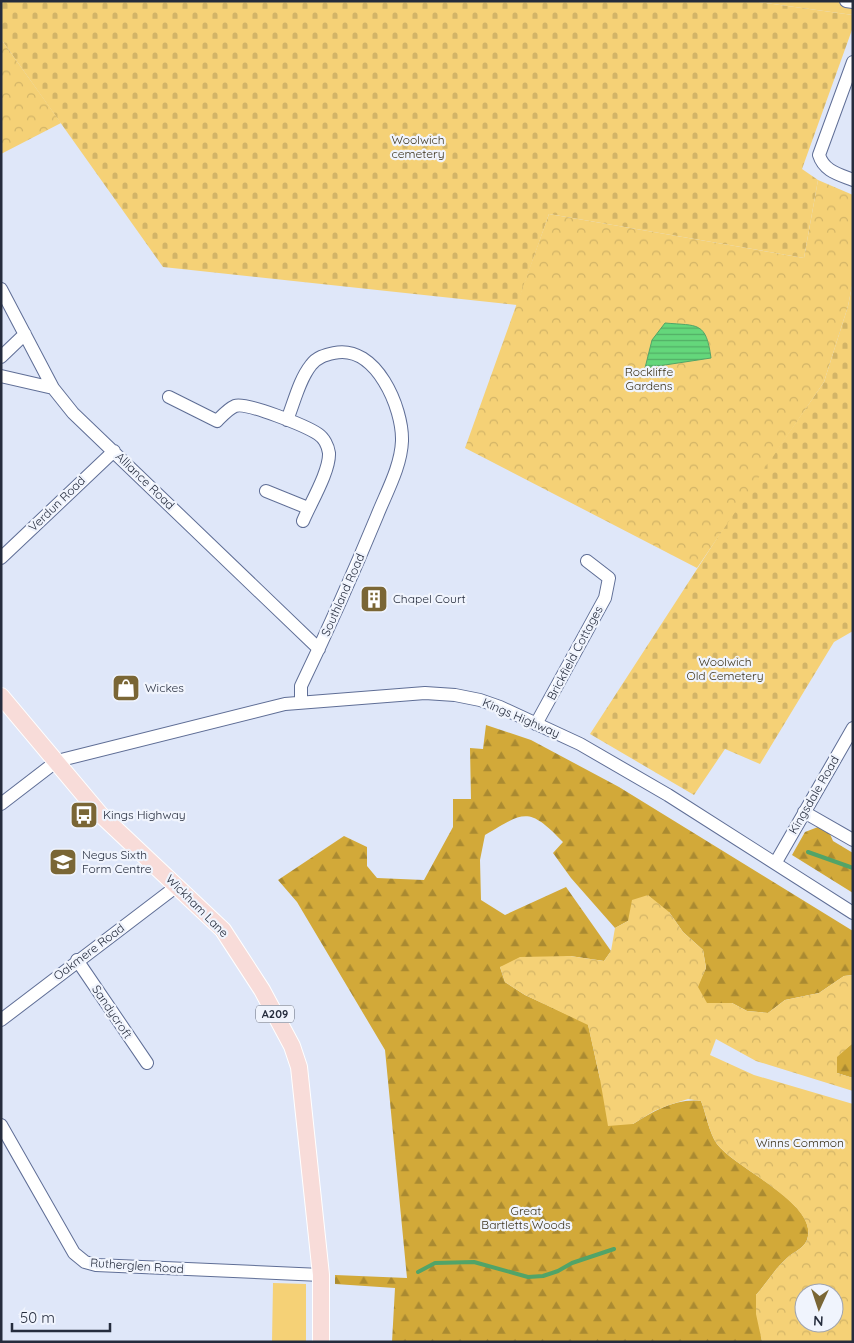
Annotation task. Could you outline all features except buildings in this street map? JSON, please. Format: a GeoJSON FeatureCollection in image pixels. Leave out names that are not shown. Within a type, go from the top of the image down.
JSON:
{"type":"FeatureCollection","features":[{"type":"Feature","properties":{"kind":"main road","name":"Wickham Lane"},"geometry":{"type":"LineString","coordinates":[[1,696],[100,814],[223,930],[243,958],[292,1046],[300,1067],[321,1275],[321,1342]]}},
{"type":"Feature","properties":{"kind":"street"},"geometry":{"type":"LineString","coordinates":[[846,1],[853,2]]}},
{"type":"Feature","properties":{"kind":"street"},"geometry":{"type":"LineString","coordinates":[[853,62],[820,155],[822,164],[830,170],[853,180]]}},
{"type":"Feature","properties":{"kind":"street","name":"Alliance Road"},"geometry":{"type":"LineString","coordinates":[[1,289],[53,388],[73,413],[319,649]]}},
{"type":"Feature","properties":{"kind":"street"},"geometry":{"type":"LineString","coordinates":[[1,357],[25,334]]}},
{"type":"Feature","properties":{"kind":"street","name":"Southland Road"},"geometry":{"type":"LineString","coordinates":[[287,420],[311,364],[323,355],[341,351],[356,355],[368,362],[386,384],[400,424],[402,441],[400,457],[388,488],[319,649],[301,686],[301,702]]}},
{"type":"Feature","properties":{"kind":"street"},"geometry":{"type":"LineString","coordinates":[[1,376],[53,388]]}},
{"type":"Feature","properties":{"kind":"street"},"geometry":{"type":"LineString","coordinates":[[169,397],[217,421],[235,406],[244,405],[287,420],[318,434],[325,442],[329,452],[329,462],[303,521]]}},
{"type":"Feature","properties":{"kind":"street","name":"Verdun Road"},"geometry":{"type":"LineString","coordinates":[[1,558],[114,451]]}},
{"type":"Feature","properties":{"kind":"street"},"geometry":{"type":"LineString","coordinates":[[266,491],[308,508]]}},
{"type":"Feature","properties":{"kind":"street","name":"Brickfield Cottages"},"geometry":{"type":"LineString","coordinates":[[536,724],[605,598],[609,578],[587,561]]}},
{"type":"Feature","properties":{"kind":"street","name":"Kings Highway"},"geometry":{"type":"LineString","coordinates":[[57,761],[301,702],[425,693],[455,695],[480,700],[536,724],[580,744],[628,770],[776,862],[853,913]]}},
{"type":"Feature","properties":{"kind":"street","name":"Kingsdale Road"},"geometry":{"type":"LineString","coordinates":[[776,862],[853,728]]}},
{"type":"Feature","properties":{"kind":"street"},"geometry":{"type":"LineString","coordinates":[[1,804],[57,761]]}},
{"type":"Feature","properties":{"kind":"street"},"geometry":{"type":"LineString","coordinates":[[804,812],[853,840]]}},
{"type":"Feature","properties":{"kind":"street","name":"Oakmere Road"},"geometry":{"type":"LineString","coordinates":[[1,1020],[77,960],[177,886]]}},
{"type":"Feature","properties":{"kind":"street","name":"Sandycroft"},"geometry":{"type":"LineString","coordinates":[[77,960],[147,1063]]}},
{"type":"Feature","properties":{"kind":"street","name":"Rutherglen Road"},"geometry":{"type":"LineString","coordinates":[[1,1125],[74,1253],[85,1262],[321,1275]]}},
{"type":"Feature","properties":{"kind":"green space","name":"Woolwich cemetery"},"geometry":{"type":"Polygon","coordinates":[[[1,1],[751,1],[853,15],[853,27],[802,169],[818,180],[804,258],[549,214],[517,305],[163,267],[1,39],[1,1]]]}},
{"type":"Feature","properties":{"kind":"green space"},"geometry":{"type":"Polygon","coordinates":[[[751,1],[853,1],[853,15],[751,1]]]}},
{"type":"Feature","properties":{"kind":"green space"},"geometry":{"type":"Polygon","coordinates":[[[1,39],[61,123],[1,154],[1,39]]]}},
{"type":"Feature","properties":{"kind":"green space","name":"Rockliffe Gardens"},"geometry":{"type":"Polygon","coordinates":[[[818,180],[853,195],[853,281],[848,306],[824,382],[697,568],[465,448],[549,214],[804,258],[818,180]]]}},
{"type":"Feature","properties":{"kind":"green space","name":"Woolwich Old Cemetery"},"geometry":{"type":"Polygon","coordinates":[[[853,281],[853,631],[834,642],[760,764],[725,749],[694,795],[590,734],[736,509],[824,382],[848,306],[853,281]]]}},
{"type":"Feature","properties":{"kind":"green space","name":"Great Bartletts Woods"},"geometry":{"type":"Polygon","coordinates":[[[486,725],[531,740],[619,787],[853,931],[853,975],[844,976],[819,993],[785,1000],[768,1013],[747,1011],[732,1003],[706,1003],[697,987],[706,968],[703,950],[683,932],[669,912],[628,921],[615,928],[571,878],[553,853],[563,842],[542,823],[526,816],[518,817],[485,835],[480,860],[481,900],[505,915],[566,887],[611,951],[604,961],[570,956],[500,967],[505,982],[525,995],[588,1024],[600,1079],[633,1124],[666,1106],[683,1102],[701,1101],[717,1144],[740,1164],[787,1198],[807,1223],[808,1236],[805,1244],[781,1264],[756,1295],[762,1342],[392,1342],[395,1288],[335,1284],[335,1275],[407,1278],[385,1050],[297,902],[278,880],[344,836],[367,847],[367,866],[377,878],[424,880],[453,827],[453,799],[471,799],[470,748],[483,749],[486,725]]]}},
{"type":"Feature","properties":{"kind":"green space"},"geometry":{"type":"Polygon","coordinates":[[[818,827],[830,834],[833,841],[853,853],[853,893],[792,855],[805,832],[818,827]]]}},
{"type":"Feature","properties":{"kind":"green space","name":"Winns Common"},"geometry":{"type":"Polygon","coordinates":[[[648,895],[669,912],[683,932],[703,950],[706,968],[698,987],[707,1003],[732,1003],[747,1011],[768,1013],[785,1000],[819,993],[844,976],[853,975],[853,1043],[837,1057],[837,1073],[853,1078],[853,1091],[756,1061],[716,1039],[710,1055],[754,1075],[853,1104],[853,1342],[762,1342],[756,1314],[756,1295],[781,1264],[805,1244],[808,1236],[807,1223],[799,1211],[787,1198],[740,1164],[717,1144],[701,1101],[688,1099],[654,1111],[633,1124],[608,1126],[588,1025],[525,995],[505,982],[500,967],[520,957],[570,956],[604,961],[611,951],[615,928],[628,921],[632,900],[648,895]]]}},
{"type":"Feature","properties":{"kind":"green space"},"geometry":{"type":"Polygon","coordinates":[[[853,1043],[853,1078],[837,1073],[837,1056],[853,1043]]]}},
{"type":"Feature","properties":{"kind":"green space"},"geometry":{"type":"Polygon","coordinates":[[[273,1283],[306,1284],[306,1342],[272,1342],[273,1283]]]}},
{"type":"Feature","properties":{"kind":"shaded area"},"geometry":{"type":"Polygon","coordinates":[[[665,323],[693,326],[703,331],[711,358],[645,368],[652,340],[665,323]]]}},
{"type":"Feature","properties":{"kind":"waterway"},"geometry":{"type":"LineString","coordinates":[[808,852],[853,868]]}},
{"type":"Feature","properties":{"kind":"waterway"},"geometry":{"type":"LineString","coordinates":[[418,1272],[435,1263],[474,1262],[528,1277],[543,1276],[558,1271],[572,1263],[614,1249]]}},
{"type":"Feature","properties":{"kind":"place","name":"Chapel Court"},"geometry":{"type":"Point","coordinates":[374,599]}},
{"type":"Feature","properties":{"kind":"place","name":"Wickes"},"geometry":{"type":"Point","coordinates":[126,688]}},
{"type":"Feature","properties":{"kind":"place","name":"Kings Highway"},"geometry":{"type":"Point","coordinates":[84,815]}},
{"type":"Feature","properties":{"kind":"place","name":"Negus Sixth Form Centre"},"geometry":{"type":"Point","coordinates":[63,862]}}]}
